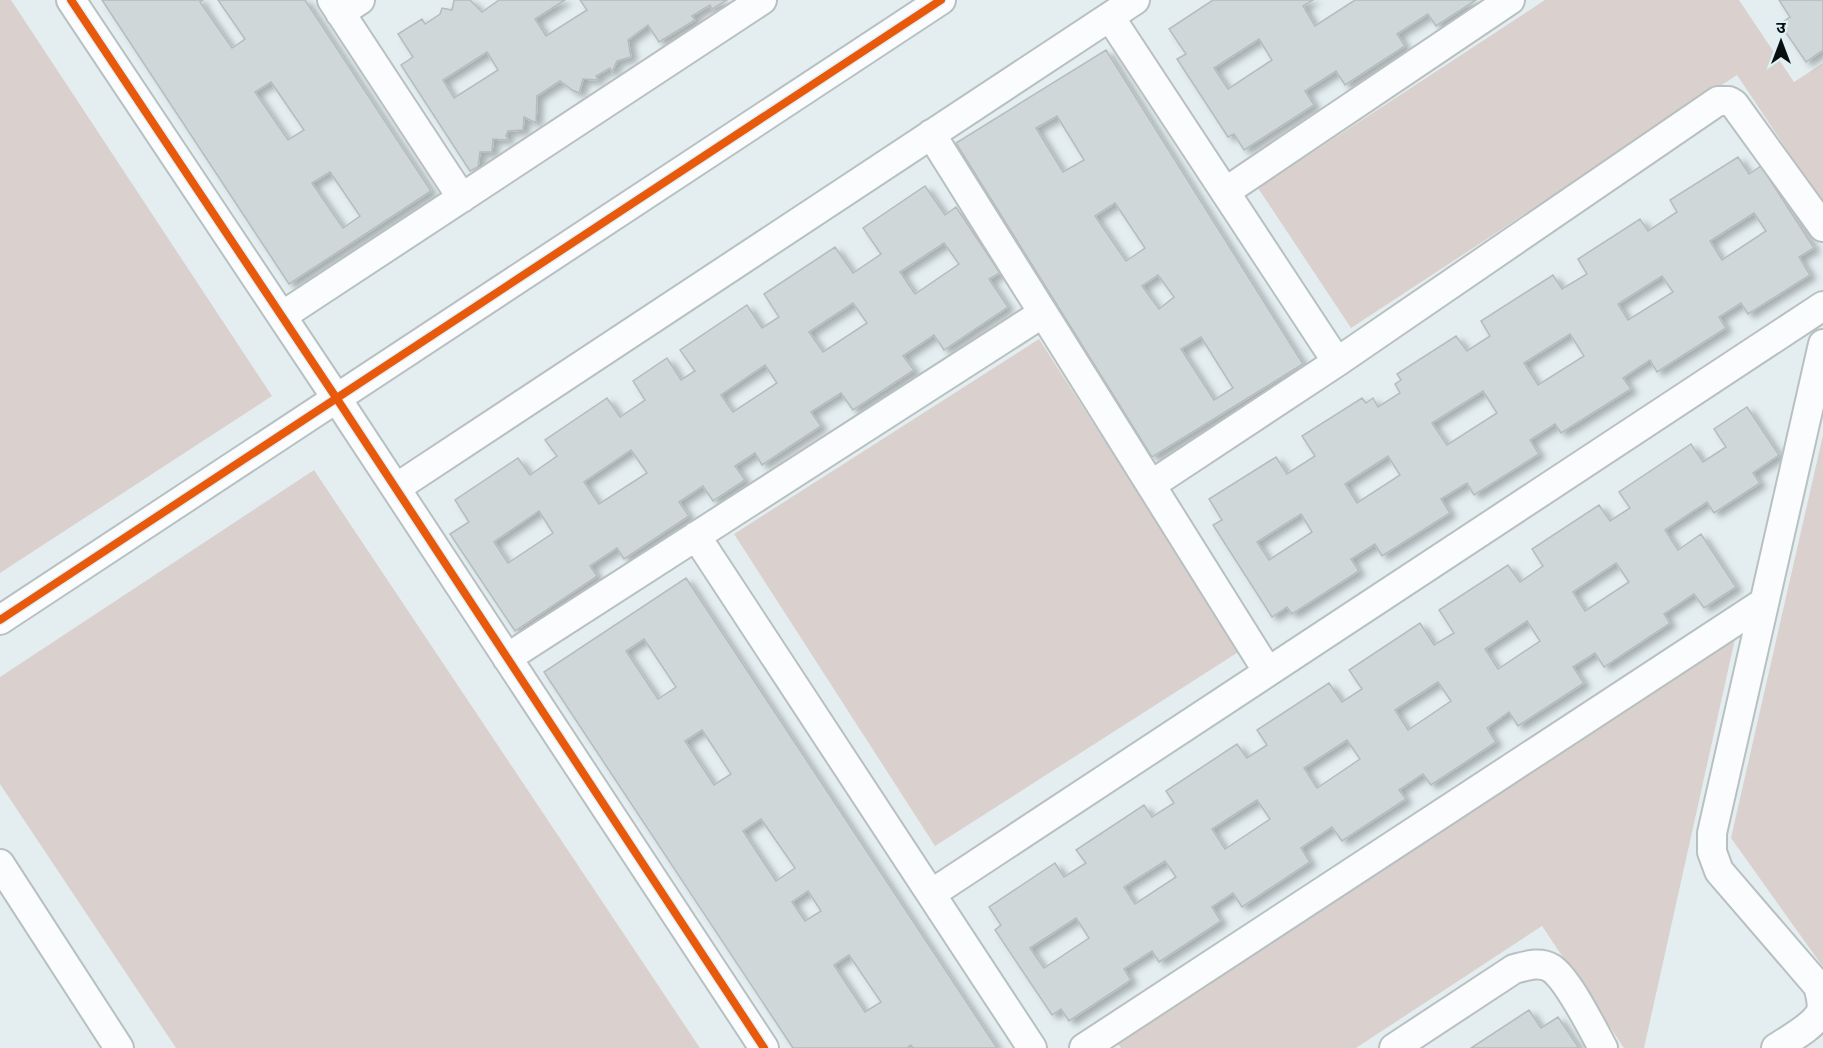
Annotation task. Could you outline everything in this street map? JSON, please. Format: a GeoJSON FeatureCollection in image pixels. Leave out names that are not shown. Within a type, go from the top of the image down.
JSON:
{"type":"FeatureCollection","features":[{"type":"Feature","properties":{"kind":"street"},"geometry":{"type":"LineString","coordinates":[[71,0],[396,488],[764,1048]]}},
{"type":"Feature","properties":{"kind":"street"},"geometry":{"type":"LineString","coordinates":[[282,316],[762,0]]}},
{"type":"Feature","properties":{"kind":"street"},"geometry":{"type":"LineString","coordinates":[[0,620],[942,0]]}},
{"type":"Feature","properties":{"kind":"street"},"geometry":{"type":"LineString","coordinates":[[396,488],[1135,0]]}},
{"type":"Feature","properties":{"kind":"street"},"geometry":{"type":"LineString","coordinates":[[1225,192],[1510,0]]}},
{"type":"Feature","properties":{"kind":"street"},"geometry":{"type":"LineString","coordinates":[[344,4],[462,198]]}},
{"type":"Feature","properties":{"kind":"street"},"geometry":{"type":"LineString","coordinates":[[1110,16],[1336,362]]}},
{"type":"Feature","properties":{"kind":"street"},"geometry":{"type":"LineString","coordinates":[[1151,485],[1336,362],[1718,101],[1729,101],[1734,104],[1823,227]]}},
{"type":"Feature","properties":{"kind":"street"},"geometry":{"type":"LineString","coordinates":[[931,135],[1268,672]]}},
{"type":"Feature","properties":{"kind":"street"},"geometry":{"type":"LineString","coordinates":[[931,894],[1823,306]]}},
{"type":"Feature","properties":{"kind":"street"},"geometry":{"type":"LineString","coordinates":[[507,658],[1043,313]]}},
{"type":"Feature","properties":{"kind":"street"},"geometry":{"type":"LineString","coordinates":[[1776,1048],[1808,1026],[1821,1011],[1818,986],[1719,871],[1712,852],[1712,833],[1823,344]]}},
{"type":"Feature","properties":{"kind":"street"},"geometry":{"type":"LineString","coordinates":[[696,536],[1032,1048]]}},
{"type":"Feature","properties":{"kind":"street"},"geometry":{"type":"LineString","coordinates":[[1084,1048],[1763,603]]}},
{"type":"Feature","properties":{"kind":"street"},"geometry":{"type":"LineString","coordinates":[[0,864],[119,1048]]}},
{"type":"Feature","properties":{"kind":"street"},"geometry":{"type":"LineString","coordinates":[[1394,1048],[1514,969],[1534,964],[1550,967],[1562,979],[1603,1048]]}},
{"type":"Feature","properties":{"kind":"shaded area"},"geometry":{"type":"Polygon","coordinates":[[[0,0],[11,0],[272,396],[0,573],[0,0]]]}},
{"type":"Feature","properties":{"kind":"shaded area"},"geometry":{"type":"Polygon","coordinates":[[[1545,0],[1739,0],[1794,82],[1823,63],[1823,204],[1737,75],[1351,328],[1258,188],[1545,0]]]}},
{"type":"Feature","properties":{"kind":"shaded area"},"geometry":{"type":"Polygon","coordinates":[[[1039,339],[1240,651],[935,846],[734,534],[1039,339]]]}},
{"type":"Feature","properties":{"kind":"shaded area"},"geometry":{"type":"Polygon","coordinates":[[[1823,435],[1823,967],[1731,838],[1823,435]]]}},
{"type":"Feature","properties":{"kind":"shaded area"},"geometry":{"type":"Polygon","coordinates":[[[314,470],[700,1048],[176,1048],[0,784],[0,677],[314,470]]]}},
{"type":"Feature","properties":{"kind":"shaded area"},"geometry":{"type":"Polygon","coordinates":[[[1735,639],[1644,1048],[1624,1048],[1542,926],[1356,1048],[1121,1048],[1118,1044],[1735,639]]]}},
{"type":"Feature","properties":{"kind":"building"},"geometry":{"type":"Polygon","coordinates":[[[102,0],[203,0],[200,2],[232,48],[245,39],[218,0],[305,0],[431,191],[289,284],[102,0]],[[271,82],[255,92],[288,140],[304,130],[271,82]],[[330,172],[312,183],[343,228],[360,216],[330,172]]]}},
{"type":"Feature","properties":{"kind":"building"},"geometry":{"type":"Polygon","coordinates":[[[454,0],[470,0],[482,12],[499,0],[565,0],[535,19],[546,36],[587,10],[580,0],[727,0],[712,9],[710,5],[692,16],[695,20],[659,42],[648,25],[628,40],[631,57],[617,61],[612,72],[610,68],[596,76],[598,80],[583,79],[579,93],[560,81],[537,96],[536,123],[524,117],[523,130],[508,131],[506,136],[508,140],[493,139],[492,152],[480,152],[478,167],[470,171],[401,65],[413,57],[398,34],[422,19],[425,24],[440,14],[442,8],[452,10],[454,0]],[[487,52],[443,80],[454,98],[498,70],[487,52]]]}},
{"type":"Feature","properties":{"kind":"building"},"geometry":{"type":"Polygon","coordinates":[[[1213,0],[1313,0],[1303,6],[1315,26],[1355,0],[1476,0],[1436,26],[1428,14],[1397,34],[1405,46],[1345,85],[1336,71],[1305,91],[1314,105],[1244,150],[1234,134],[1228,137],[1177,59],[1186,54],[1169,29],[1213,0]],[[1259,39],[1214,68],[1228,89],[1272,60],[1259,39]]]}},
{"type":"Feature","properties":{"kind":"building"},"geometry":{"type":"Polygon","coordinates":[[[1779,0],[1823,0],[1823,50],[1806,62],[1780,24],[1790,17],[1779,0]]]}},
{"type":"Feature","properties":{"kind":"building"},"geometry":{"type":"Polygon","coordinates":[[[1106,50],[1303,364],[1152,457],[956,143],[1106,50]],[[1057,116],[1036,128],[1063,172],[1084,160],[1057,116]],[[1115,203],[1095,216],[1126,261],[1145,248],[1115,203]],[[1158,275],[1142,286],[1159,309],[1174,297],[1158,275]],[[1201,337],[1181,349],[1214,400],[1233,388],[1201,337]]]}},
{"type":"Feature","properties":{"kind":"building"},"geometry":{"type":"Polygon","coordinates":[[[1738,157],[1749,174],[1761,166],[1814,248],[1799,257],[1810,275],[1748,314],[1741,303],[1719,317],[1726,328],[1657,372],[1650,360],[1623,378],[1631,389],[1561,433],[1555,424],[1530,440],[1539,454],[1474,495],[1467,483],[1441,499],[1450,513],[1382,556],[1375,544],[1351,559],[1359,571],[1292,614],[1287,607],[1272,617],[1213,525],[1222,520],[1209,499],[1276,457],[1287,474],[1315,456],[1302,436],[1362,398],[1366,403],[1373,398],[1378,407],[1400,393],[1395,384],[1401,380],[1397,374],[1456,336],[1467,351],[1490,336],[1481,321],[1553,275],[1562,289],[1587,274],[1578,259],[1640,219],[1648,231],[1677,212],[1670,200],[1738,157]],[[1754,213],[1710,241],[1722,260],[1766,231],[1754,213]],[[1662,276],[1618,304],[1628,320],[1673,292],[1662,276]],[[1570,334],[1524,363],[1538,385],[1584,356],[1570,334]],[[1483,391],[1432,423],[1447,445],[1497,413],[1483,391]],[[1388,456],[1345,484],[1357,503],[1400,475],[1388,456]],[[1301,514],[1257,542],[1269,560],[1312,532],[1301,514]]]}},
{"type":"Feature","properties":{"kind":"building"},"geometry":{"type":"Polygon","coordinates":[[[925,186],[945,215],[956,207],[1000,273],[989,279],[1008,307],[944,350],[934,335],[903,356],[914,370],[853,410],[841,393],[811,412],[821,426],[762,465],[755,453],[735,466],[745,480],[713,501],[703,486],[679,502],[689,516],[624,559],[617,548],[590,566],[597,576],[515,631],[450,534],[469,522],[455,500],[518,458],[530,475],[557,456],[545,440],[607,398],[620,417],[645,400],[633,381],[667,358],[681,380],[695,371],[680,350],[747,305],[762,328],[779,317],[764,294],[835,247],[853,273],[881,254],[863,228],[925,186]],[[944,243],[900,272],[915,294],[959,264],[944,243]],[[853,303],[809,332],[823,352],[867,323],[853,303]],[[765,365],[721,395],[733,412],[777,383],[765,365]],[[631,450],[584,482],[599,504],[647,473],[631,450]],[[539,511],[494,542],[508,563],[553,533],[539,511]]]}},
{"type":"Feature","properties":{"kind":"building"},"geometry":{"type":"Polygon","coordinates":[[[1747,407],[1779,455],[1753,473],[1760,483],[1714,513],[1707,502],[1665,530],[1678,550],[1701,534],[1736,587],[1704,608],[1694,594],[1664,614],[1670,623],[1604,667],[1595,653],[1573,667],[1584,683],[1518,726],[1509,712],[1487,728],[1496,742],[1431,785],[1423,774],[1399,790],[1406,799],[1342,841],[1332,827],[1301,848],[1310,862],[1242,907],[1233,893],[1212,907],[1221,921],[1159,962],[1152,951],[1124,969],[1131,980],[1069,1021],[1061,1009],[1052,1015],[995,930],[1001,925],[989,907],[1055,863],[1064,877],[1086,863],[1076,850],[1144,805],[1152,817],[1174,803],[1166,791],[1237,744],[1247,758],[1267,745],[1257,730],[1329,683],[1342,702],[1362,689],[1349,670],[1420,623],[1434,645],[1454,633],[1439,610],[1508,565],[1520,582],[1543,566],[1532,549],[1599,505],[1610,521],[1630,508],[1619,492],[1691,444],[1703,462],[1726,447],[1714,429],[1747,407]],[[1616,563],[1573,592],[1585,611],[1629,582],[1616,563]],[[1527,621],[1485,649],[1498,669],[1540,641],[1527,621]],[[1438,682],[1395,710],[1408,730],[1451,701],[1438,682]],[[1347,740],[1304,768],[1317,788],[1360,759],[1347,740]],[[1257,800],[1212,829],[1225,849],[1270,819],[1257,800]],[[1165,861],[1124,887],[1135,904],[1176,877],[1165,861]],[[1076,918],[1030,948],[1044,968],[1089,938],[1076,918]]]}},
{"type":"Feature","properties":{"kind":"building"},"geometry":{"type":"Polygon","coordinates":[[[686,578],[997,1048],[913,1048],[911,1045],[907,1048],[793,1048],[544,672],[686,578]],[[644,639],[626,651],[658,699],[676,687],[644,639]],[[702,730],[685,741],[714,785],[731,774],[702,730]],[[761,819],[743,831],[776,881],[795,868],[761,819]],[[808,891],[792,902],[805,921],[821,911],[808,891]],[[849,955],[834,965],[865,1012],[881,1002],[849,955]]]}},
{"type":"Feature","properties":{"kind":"building"},"geometry":{"type":"Polygon","coordinates":[[[1529,1010],[1541,1028],[1558,1017],[1579,1048],[1471,1048],[1529,1010]]]}},
{"type":"Feature","properties":{"kind":"cycle path"},"geometry":{"type":"LineString","coordinates":[[71,0],[764,1048]]}},
{"type":"Feature","properties":{"kind":"cycle path"},"geometry":{"type":"LineString","coordinates":[[0,620],[941,0]]}}]}
